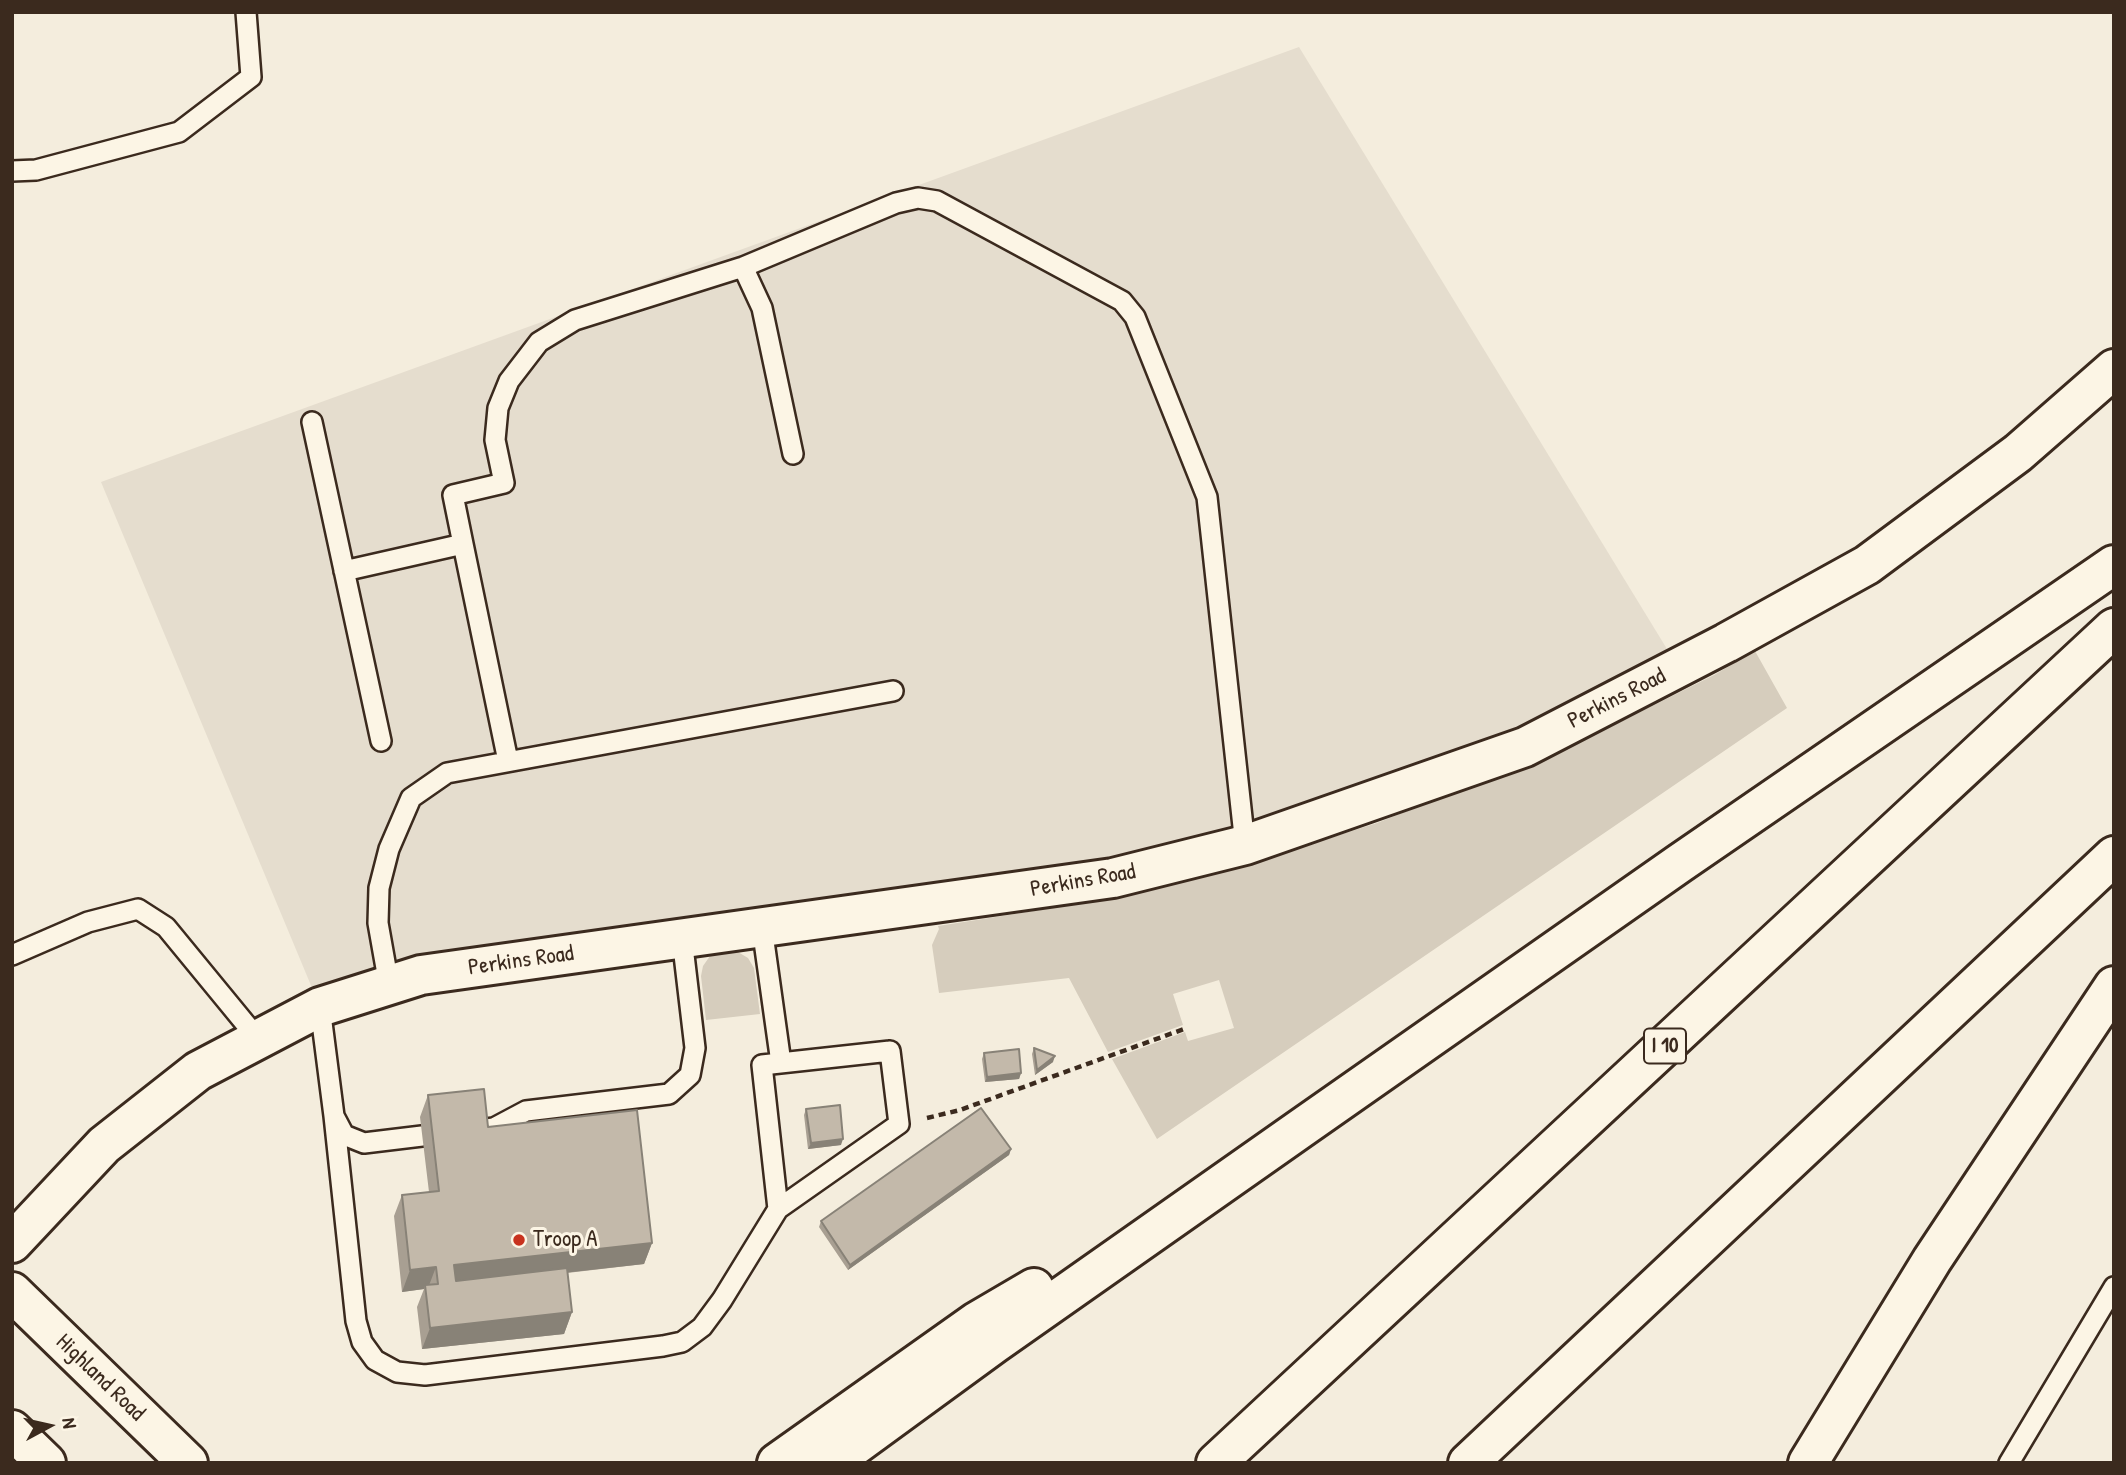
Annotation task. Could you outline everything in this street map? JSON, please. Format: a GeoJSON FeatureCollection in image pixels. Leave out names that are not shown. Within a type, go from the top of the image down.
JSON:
{"type":"FeatureCollection","features":[{"type":"Feature","properties":{"kind":"main road","name":"Perkins Road"},"geometry":{"type":"LineString","coordinates":[[12,1243],[104,1145],[198,1070],[320,1007],[421,975],[1113,878],[1245,845],[1525,747],[1726,643],[1867,565],[2018,453],[2114,369]]}},
{"type":"Feature","properties":{"kind":"main road"},"geometry":{"type":"LineString","coordinates":[[831,1463],[994,1344],[1680,863],[2114,565]]}},
{"type":"Feature","properties":{"kind":"main road","name":"I 10"},"geometry":{"type":"LineString","coordinates":[[1216,1463],[2114,628]]}},
{"type":"Feature","properties":{"kind":"main road"},"geometry":{"type":"LineString","coordinates":[[1468,1463],[2114,856]]}},
{"type":"Feature","properties":{"kind":"main road"},"geometry":{"type":"LineString","coordinates":[[1808,1463],[1932,1260],[2114,986]]}},
{"type":"Feature","properties":{"kind":"main road"},"geometry":{"type":"LineString","coordinates":[[777,1463],[976,1322],[1300,1129]]}},
{"type":"Feature","properties":{"kind":"main road","name":"Highland Road"},"geometry":{"type":"LineString","coordinates":[[12,1292],[188,1463]]}},
{"type":"Feature","properties":{"kind":"main road"},"geometry":{"type":"LineString","coordinates":[[12,1430],[46,1463]]}},
{"type":"Feature","properties":{"kind":"lane"},"geometry":{"type":"LineString","coordinates":[[12,171],[36,170],[179,132],[251,77],[246,12]]}},
{"type":"Feature","properties":{"kind":"lane"},"geometry":{"type":"LineString","coordinates":[[508,761],[453,495],[504,483],[495,440],[498,408],[509,381],[538,342],[575,320],[743,267],[896,203],[918,198],[937,201],[1122,301],[1135,317],[1207,498],[1245,845]]}},
{"type":"Feature","properties":{"kind":"lane"},"geometry":{"type":"LineString","coordinates":[[743,267],[762,308],[793,454]]}},
{"type":"Feature","properties":{"kind":"lane"},"geometry":{"type":"LineString","coordinates":[[312,422],[381,741]]}},
{"type":"Feature","properties":{"kind":"lane"},"geometry":{"type":"LineString","coordinates":[[344,571],[463,544]]}},
{"type":"Feature","properties":{"kind":"lane"},"geometry":{"type":"LineString","coordinates":[[389,985],[378,923],[379,888],[389,849],[411,798],[447,773],[893,691]]}},
{"type":"Feature","properties":{"kind":"lane"},"geometry":{"type":"LineString","coordinates":[[12,955],[88,922],[138,909],[166,927],[258,1040]]}},
{"type":"Feature","properties":{"kind":"lane"},"geometry":{"type":"LineString","coordinates":[[762,927],[781,1063]]}},
{"type":"Feature","properties":{"kind":"lane"},"geometry":{"type":"LineString","coordinates":[[478,1130],[494,1128],[526,1111],[669,1094],[690,1075],[695,1048],[682,938]]}},
{"type":"Feature","properties":{"kind":"lane"},"geometry":{"type":"LineString","coordinates":[[320,1007],[356,1321],[362,1342],[375,1360],[397,1372],[425,1375],[681,1342],[702,1327],[709,1318],[778,1209],[900,1124],[890,1051],[762,1065],[778,1209]]}},
{"type":"Feature","properties":{"kind":"lane"},"geometry":{"type":"LineString","coordinates":[[334,1116],[344,1135],[364,1143],[422,1136]]}},
{"type":"Feature","properties":{"kind":"lane"},"geometry":{"type":"LineString","coordinates":[[2009,1463],[2114,1287]]}},
{"type":"Feature","properties":{"kind":"path"},"geometry":{"type":"LineString","coordinates":[[900,1124],[960,1110],[1184,1029]]}},
{"type":"Feature","properties":{"kind":"shaded area"},"geometry":{"type":"Polygon","coordinates":[[[1299,47],[1678,667],[1245,845],[320,1007],[101,482],[1299,47]]]}},
{"type":"Feature","properties":{"kind":"shaded area"},"geometry":{"type":"Polygon","coordinates":[[[1755,651],[1787,708],[1157,1139],[1112,1059],[1185,1032],[1188,1041],[1234,1028],[1219,980],[1173,994],[1183,1025],[1108,1052],[1069,978],[939,993],[932,945],[938,926],[1072,905],[1171,884],[1377,823],[1582,741],[1714,675],[1755,651]]]}},
{"type":"Feature","properties":{"kind":"shaded area"},"geometry":{"type":"Polygon","coordinates":[[[738,952],[748,958],[754,968],[760,1014],[706,1020],[701,976],[703,966],[710,956],[738,952]]]}},
{"type":"Feature","properties":{"kind":"building"},"geometry":{"type":"Polygon","coordinates":[[[1034,1048],[1055,1056],[1037,1070],[1034,1048]]]}},
{"type":"Feature","properties":{"kind":"building"},"geometry":{"type":"Polygon","coordinates":[[[1019,1049],[1021,1073],[987,1077],[984,1053],[1019,1049]]]}},
{"type":"Feature","properties":{"kind":"building","name":"Troop A"},"geometry":{"type":"Polygon","coordinates":[[[484,1089],[488,1127],[637,1110],[652,1243],[454,1265],[456,1281],[567,1268],[572,1312],[430,1328],[425,1285],[438,1284],[436,1267],[410,1270],[402,1195],[439,1191],[428,1095],[484,1089]]]}},
{"type":"Feature","properties":{"kind":"building"},"geometry":{"type":"Polygon","coordinates":[[[840,1105],[843,1139],[811,1143],[806,1109],[840,1105]]]}},
{"type":"Feature","properties":{"kind":"building"},"geometry":{"type":"Polygon","coordinates":[[[981,1108],[1011,1149],[850,1265],[821,1221],[981,1108]]]}},
{"type":"Feature","properties":{"kind":"place","name":"Troop A"},"geometry":{"type":"Point","coordinates":[519,1240]}}]}
